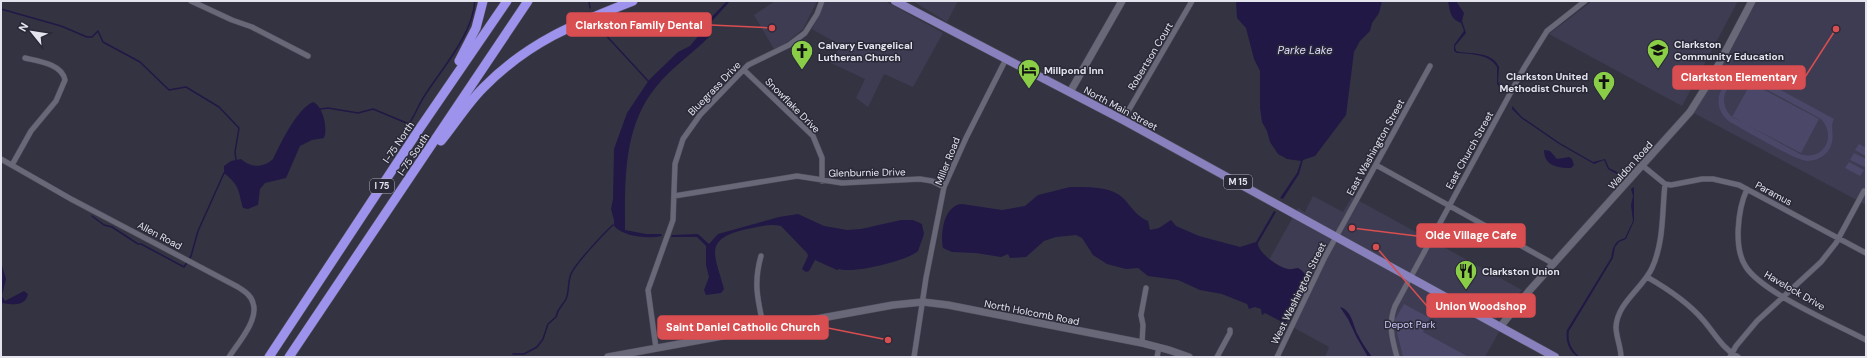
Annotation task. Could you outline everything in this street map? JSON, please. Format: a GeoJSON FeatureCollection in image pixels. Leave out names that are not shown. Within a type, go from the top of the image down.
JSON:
{"type":"FeatureCollection","features":[{"type":"Feature","properties":{"kind":"highway"},"geometry":{"type":"LineString","coordinates":[[420,128],[430,105],[465,52],[476,28],[483,1]]}},
{"type":"Feature","properties":{"kind":"highway","name":"I-75 North"},"geometry":{"type":"LineString","coordinates":[[269,357],[420,128],[507,1]]}},
{"type":"Feature","properties":{"kind":"highway","name":"I-75 South"},"geometry":{"type":"LineString","coordinates":[[289,357],[392,206],[528,1]]}},
{"type":"Feature","properties":{"kind":"highway"},"geometry":{"type":"LineString","coordinates":[[392,206],[473,99],[512,61],[543,40],[633,1]]}},
{"type":"Feature","properties":{"kind":"main road","name":"North Main Street"},"geometry":{"type":"LineString","coordinates":[[895,1],[1123,120],[1336,237]]}},
{"type":"Feature","properties":{"kind":"main road","name":"M 15"},"geometry":{"type":"LineString","coordinates":[[1336,237],[1555,357]]}},
{"type":"Feature","properties":{"kind":"street"},"geometry":{"type":"LineString","coordinates":[[191,1],[232,20],[252,26],[308,56]]}},
{"type":"Feature","properties":{"kind":"street","name":"Bluegrass Drive"},"geometry":{"type":"LineString","coordinates":[[656,348],[648,290],[670,231],[674,211],[673,179],[675,164],[683,139],[700,115],[744,70],[755,61],[788,45],[805,33],[817,14],[822,1]]}},
{"type":"Feature","properties":{"kind":"street"},"geometry":{"type":"LineString","coordinates":[[1070,92],[1122,1]]}},
{"type":"Feature","properties":{"kind":"street","name":"Robertson Court"},"geometry":{"type":"LineString","coordinates":[[1123,120],[1192,1]]}},
{"type":"Feature","properties":{"kind":"street","name":"East Church Street"},"geometry":{"type":"LineString","coordinates":[[1397,357],[1390,332],[1390,320],[1394,306],[1546,32],[1552,25],[1585,1]]}},
{"type":"Feature","properties":{"kind":"street","name":"Waldon Road"},"geometry":{"type":"LineString","coordinates":[[1500,327],[1506,317],[1643,166],[1696,104],[1752,1]]}},
{"type":"Feature","properties":{"kind":"street"},"geometry":{"type":"LineString","coordinates":[[12,165],[31,130],[56,101],[65,80],[63,73],[56,68],[41,61],[25,58]]}},
{"type":"Feature","properties":{"kind":"street","name":"Miller Road"},"geometry":{"type":"LineString","coordinates":[[914,357],[944,187],[963,144],[1006,59]]}},
{"type":"Feature","properties":{"kind":"street","name":"East Washington Street"},"geometry":{"type":"LineString","coordinates":[[1336,237],[1430,66]]}},
{"type":"Feature","properties":{"kind":"street","name":"Snowflake Drive"},"geometry":{"type":"LineString","coordinates":[[744,70],[813,136],[822,158],[822,181]]}},
{"type":"Feature","properties":{"kind":"street","name":"Allen Road"},"geometry":{"type":"LineString","coordinates":[[1,159],[71,199],[238,286],[253,302],[254,311],[250,323],[229,357]]}},
{"type":"Feature","properties":{"kind":"street"},"geometry":{"type":"LineString","coordinates":[[1376,165],[1554,264]]}},
{"type":"Feature","properties":{"kind":"street"},"geometry":{"type":"LineString","coordinates":[[1621,357],[1617,337],[1617,319],[1626,304],[1648,276],[1659,244],[1665,184],[1643,166]]}},
{"type":"Feature","properties":{"kind":"street","name":"Glenburnie Drive"},"geometry":{"type":"LineString","coordinates":[[674,196],[797,176],[842,183],[920,179],[932,181],[944,187]]}},
{"type":"Feature","properties":{"kind":"street","name":"Paramus"},"geometry":{"type":"LineString","coordinates":[[1665,184],[1670,185],[1691,180],[1714,180],[1731,183],[1747,189],[1866,253]]}},
{"type":"Feature","properties":{"kind":"street","name":"Havelock Drive"},"geometry":{"type":"LineString","coordinates":[[1747,189],[1744,196],[1738,246],[1746,267],[1756,278],[1784,297],[1866,340]]}},
{"type":"Feature","properties":{"kind":"street"},"geometry":{"type":"LineString","coordinates":[[1731,355],[1750,328],[1811,273],[1839,239],[1864,191]]}},
{"type":"Feature","properties":{"kind":"street","name":"West Washington Street"},"geometry":{"type":"LineString","coordinates":[[1277,357],[1336,237]]}},
{"type":"Feature","properties":{"kind":"street"},"geometry":{"type":"LineString","coordinates":[[761,256],[756,276],[756,292],[764,329]]}},
{"type":"Feature","properties":{"kind":"street"},"geometry":{"type":"LineString","coordinates":[[1648,276],[1682,300],[1704,322],[1731,355],[1738,357]]}},
{"type":"Feature","properties":{"kind":"street"},"geometry":{"type":"LineString","coordinates":[[1142,344],[1143,325],[1141,315],[1146,288]]}},
{"type":"Feature","properties":{"kind":"street","name":"North Holcomb Road"},"geometry":{"type":"LineString","coordinates":[[608,357],[893,305],[923,302],[948,305],[1158,347],[1189,357]]}},
{"type":"Feature","properties":{"kind":"street"},"geometry":{"type":"LineString","coordinates":[[1218,357],[1230,330]]}},
{"type":"Feature","properties":{"kind":"street"},"geometry":{"type":"LineString","coordinates":[[1157,357],[1158,347]]}},
{"type":"Feature","properties":{"kind":"shaded area"},"geometry":{"type":"Polygon","coordinates":[[[775,1],[817,1],[803,29],[786,43],[774,49],[754,15],[775,1]]]}},
{"type":"Feature","properties":{"kind":"shaded area"},"geometry":{"type":"Polygon","coordinates":[[[825,1],[885,1],[943,33],[913,87],[884,74],[868,107],[856,98],[865,79],[831,63],[840,45],[812,29],[825,1]]]}},
{"type":"Feature","properties":{"kind":"shaded area"},"geometry":{"type":"Polygon","coordinates":[[[913,1],[958,1],[947,22],[913,1]]]}},
{"type":"Feature","properties":{"kind":"shaded area","name":"Clarkston Community Education"},"geometry":{"type":"Polygon","coordinates":[[[1592,1],[1738,1],[1682,106],[1549,34],[1592,1]]]}},
{"type":"Feature","properties":{"kind":"shaded area"},"geometry":{"type":"Polygon","coordinates":[[[1752,1],[1866,1],[1866,205],[1692,112],[1752,1]]]}},
{"type":"Feature","properties":{"kind":"shaded area"},"geometry":{"type":"Polygon","coordinates":[[[1313,196],[1343,212],[1352,197],[1522,290],[1496,319],[1499,332],[1485,357],[1469,357],[1422,332],[1394,321],[1403,357],[1325,357],[1329,347],[1289,325],[1299,306],[1276,294],[1260,276],[1298,208],[1305,212],[1313,196]]]}},
{"type":"Feature","properties":{"kind":"green space"},"geometry":{"type":"Polygon","coordinates":[[[1735,65],[1834,119],[1832,126],[1833,138],[1831,147],[1822,157],[1807,161],[1792,156],[1730,122],[1720,109],[1719,96],[1726,84],[1739,75],[1732,70],[1735,65]],[[1739,80],[1729,86],[1724,96],[1724,101],[1727,111],[1731,116],[1800,154],[1816,154],[1826,146],[1828,133],[1826,126],[1821,119],[1753,82],[1739,80]]]}},
{"type":"Feature","properties":{"kind":"green space"},"geometry":{"type":"Polygon","coordinates":[[[1751,83],[1819,119],[1801,153],[1732,117],[1751,83]]]}},
{"type":"Feature","properties":{"kind":"green space"},"geometry":{"type":"Polygon","coordinates":[[[1859,144],[1866,148],[1866,156],[1855,150],[1859,144]]]}},
{"type":"Feature","properties":{"kind":"green space"},"geometry":{"type":"Polygon","coordinates":[[[1854,153],[1866,159],[1865,167],[1850,160],[1854,153]]]}},
{"type":"Feature","properties":{"kind":"green space"},"geometry":{"type":"Polygon","coordinates":[[[1849,162],[1864,170],[1860,176],[1845,168],[1849,162]]]}},
{"type":"Feature","properties":{"kind":"green space","name":"Depot Park"},"geometry":{"type":"Polygon","coordinates":[[[1404,304],[1430,318],[1423,332],[1469,357],[1403,357],[1394,321],[1404,304]]]}},
{"type":"Feature","properties":{"kind":"water"},"geometry":{"type":"Polygon","coordinates":[[[727,1],[730,1],[705,29],[709,37],[668,74],[656,87],[645,103],[637,119],[632,137],[626,173],[625,230],[646,234],[661,234],[662,236],[643,237],[624,233],[614,226],[611,209],[613,199],[614,149],[627,113],[649,80],[678,52],[690,46],[700,34],[701,28],[727,1]]]}},
{"type":"Feature","properties":{"kind":"water","name":"Parke Lake"},"geometry":{"type":"Polygon","coordinates":[[[1236,1],[1382,1],[1379,13],[1372,23],[1370,31],[1360,41],[1354,52],[1346,115],[1315,156],[1303,160],[1299,174],[1283,199],[1280,198],[1297,173],[1301,161],[1287,159],[1278,154],[1270,142],[1267,131],[1262,122],[1260,108],[1260,71],[1254,59],[1246,28],[1237,18],[1236,1]]]}},
{"type":"Feature","properties":{"kind":"water"},"geometry":{"type":"Polygon","coordinates":[[[1448,1],[1456,1],[1464,13],[1462,21],[1466,33],[1455,46],[1456,51],[1480,54],[1491,58],[1499,67],[1498,82],[1504,90],[1504,93],[1497,84],[1497,67],[1490,59],[1457,53],[1454,51],[1454,45],[1464,31],[1461,23],[1451,14],[1448,1]]]}},
{"type":"Feature","properties":{"kind":"water"},"geometry":{"type":"Polygon","coordinates":[[[313,102],[320,108],[324,118],[324,138],[312,140],[300,146],[286,178],[265,183],[260,189],[258,205],[248,209],[243,208],[238,189],[233,181],[224,173],[224,166],[231,161],[241,159],[249,164],[257,166],[269,162],[273,159],[295,119],[307,106],[313,102]]]}},
{"type":"Feature","properties":{"kind":"water"},"geometry":{"type":"Polygon","coordinates":[[[1512,106],[1522,117],[1560,143],[1593,162],[1605,159],[1609,168],[1623,175],[1622,177],[1608,169],[1604,160],[1594,164],[1559,144],[1521,118],[1512,109],[1512,106]]]}},
{"type":"Feature","properties":{"kind":"water"},"geometry":{"type":"Polygon","coordinates":[[[1544,150],[1550,151],[1557,159],[1569,157],[1572,159],[1574,165],[1571,168],[1557,167],[1549,163],[1546,160],[1544,150]]]}},
{"type":"Feature","properties":{"kind":"water"},"geometry":{"type":"Polygon","coordinates":[[[1070,187],[1105,189],[1118,194],[1137,214],[1148,221],[1150,230],[1159,228],[1171,220],[1176,226],[1199,236],[1240,247],[1256,242],[1274,211],[1276,212],[1258,243],[1259,247],[1269,259],[1279,266],[1289,269],[1298,268],[1305,274],[1307,283],[1304,292],[1284,323],[1265,313],[1262,315],[1261,309],[1255,307],[1249,309],[1247,304],[1222,294],[1200,290],[1178,280],[1148,276],[1138,268],[1126,269],[1107,264],[1093,255],[1082,238],[1076,235],[1056,237],[1044,241],[1026,257],[1010,258],[1008,254],[1001,257],[976,253],[952,252],[943,248],[942,235],[945,221],[951,209],[956,206],[962,204],[1002,210],[1025,206],[1038,195],[1070,187]]]}},
{"type":"Feature","properties":{"kind":"water"},"geometry":{"type":"Polygon","coordinates":[[[1634,187],[1634,221],[1626,239],[1619,242],[1615,247],[1613,258],[1569,331],[1569,342],[1572,349],[1580,357],[1578,357],[1572,352],[1568,345],[1567,330],[1611,258],[1612,251],[1616,243],[1625,238],[1633,221],[1631,205],[1633,196],[1631,189],[1634,187]]]}},
{"type":"Feature","properties":{"kind":"water"},"geometry":{"type":"Polygon","coordinates":[[[798,214],[824,226],[847,230],[861,229],[901,220],[913,220],[922,224],[924,234],[918,251],[903,259],[879,266],[855,270],[837,270],[815,260],[809,271],[806,272],[802,269],[808,256],[807,253],[781,226],[769,225],[747,229],[733,233],[723,238],[718,243],[715,250],[715,258],[724,289],[721,293],[706,295],[704,290],[709,277],[706,265],[706,246],[697,237],[671,237],[672,235],[698,234],[709,244],[718,234],[779,217],[798,214]]]}},
{"type":"Feature","properties":{"kind":"water"},"geometry":{"type":"Polygon","coordinates":[[[1,262],[6,279],[2,296],[5,301],[24,291],[28,294],[21,303],[1,303],[1,262]]]}},
{"type":"Feature","properties":{"kind":"water"},"geometry":{"type":"Polygon","coordinates":[[[1340,307],[1347,311],[1350,315],[1356,331],[1372,357],[1368,357],[1340,307]]]}},
{"type":"Feature","properties":{"kind":"waterway"},"geometry":{"type":"LineString","coordinates":[[320,109],[328,108],[358,113],[373,109],[409,124],[425,95],[463,39],[473,14],[475,1]]}},
{"type":"Feature","properties":{"kind":"waterway"},"geometry":{"type":"LineString","coordinates":[[589,1],[590,8]]}},
{"type":"Feature","properties":{"kind":"waterway"},"geometry":{"type":"LineString","coordinates":[[1,9],[61,26],[87,37],[92,37],[98,31],[103,42],[140,62],[169,90],[186,87],[219,107],[239,128],[235,152],[236,160]]}},
{"type":"Feature","properties":{"kind":"waterway"},"geometry":{"type":"LineString","coordinates":[[602,31],[649,82]]}},
{"type":"Feature","properties":{"kind":"waterway"},"geometry":{"type":"LineString","coordinates":[[92,216],[104,225],[112,227],[138,244],[141,244],[184,267],[191,256],[198,231],[224,173]]}},
{"type":"Feature","properties":{"kind":"waterway"},"geometry":{"type":"LineString","coordinates":[[513,354],[524,354],[537,347],[543,339],[548,324],[556,317],[559,309],[566,299],[570,278],[575,267],[585,254],[613,225]]}},
{"type":"Feature","properties":{"kind":"place","name":"Clarkston Family Dental"},"geometry":{"type":"Point","coordinates":[772,28]}},
{"type":"Feature","properties":{"kind":"place","name":"Clarkston Elementary"},"geometry":{"type":"Point","coordinates":[1836,29]}},
{"type":"Feature","properties":{"kind":"place","name":"Calvary Evangelical Lutheran Church"},"geometry":{"type":"Point","coordinates":[802,70]}},
{"type":"Feature","properties":{"kind":"place","name":"Clarkston Community Education"},"geometry":{"type":"Point","coordinates":[1658,70]}},
{"type":"Feature","properties":{"kind":"place","name":"Millpond Inn"},"geometry":{"type":"Point","coordinates":[1029,90]}},
{"type":"Feature","properties":{"kind":"place","name":"Clarkston United Methodist Church"},"geometry":{"type":"Point","coordinates":[1604,102]}},
{"type":"Feature","properties":{"kind":"place","name":"Olde Village Cafe"},"geometry":{"type":"Point","coordinates":[1352,228]}},
{"type":"Feature","properties":{"kind":"place","name":"Union Woodshop"},"geometry":{"type":"Point","coordinates":[1376,247]}},
{"type":"Feature","properties":{"kind":"place","name":"Clarkston Union"},"geometry":{"type":"Point","coordinates":[1466,290]}},
{"type":"Feature","properties":{"kind":"place","name":"Saint Daniel Catholic Church"},"geometry":{"type":"Point","coordinates":[888,340]}}]}
